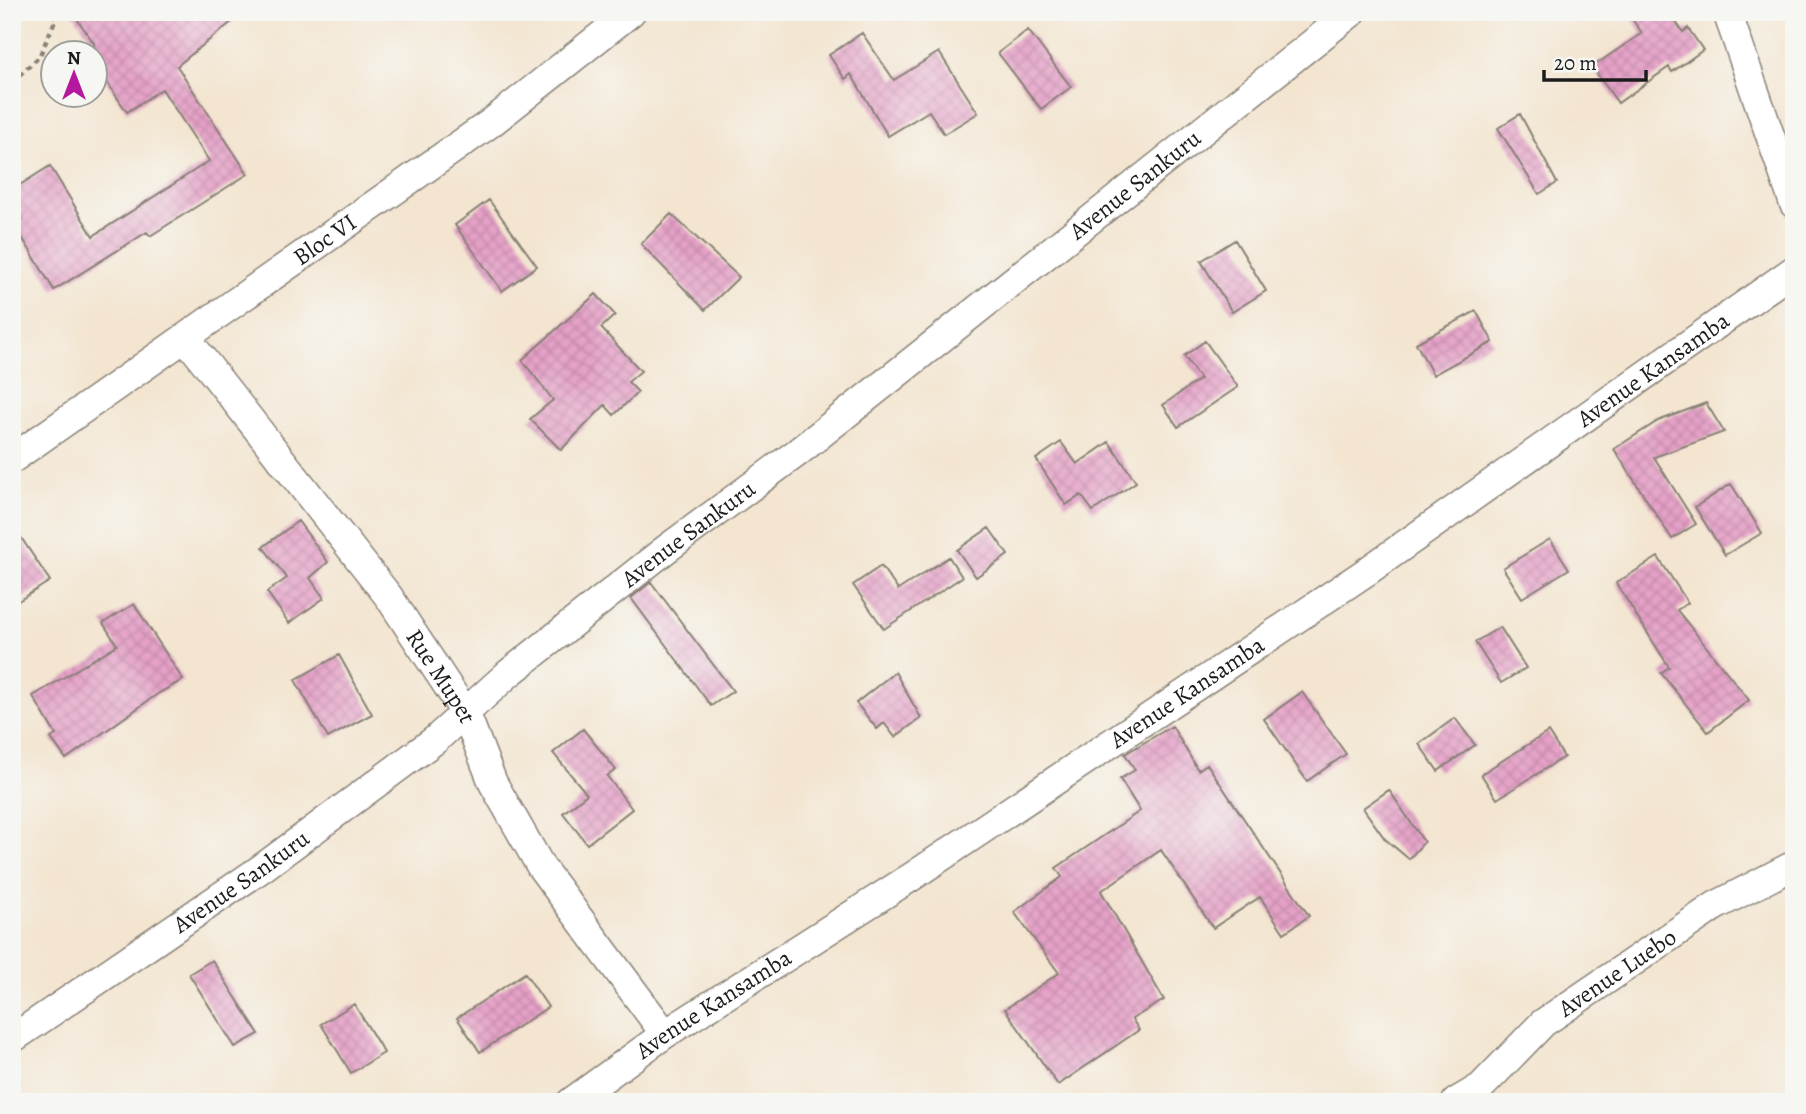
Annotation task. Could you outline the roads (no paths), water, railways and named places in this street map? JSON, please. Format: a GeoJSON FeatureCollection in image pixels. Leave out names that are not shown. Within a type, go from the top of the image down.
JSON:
{"type":"FeatureCollection","features":[{"type":"Feature","properties":{"kind":"street","name":"Bloc VI"},"geometry":{"type":"LineString","coordinates":[[12,459],[492,122],[631,12]]}},
{"type":"Feature","properties":{"kind":"street","name":"Avenue Sankuru"},"geometry":{"type":"LineString","coordinates":[[12,1039],[262,868],[466,714],[529,657],[665,550],[798,452],[1352,12]]}},
{"type":"Feature","properties":{"kind":"street"},"geometry":{"type":"LineString","coordinates":[[1727,12],[1794,204]]}},
{"type":"Feature","properties":{"kind":"street","name":"Avenue Kansamba"},"geometry":{"type":"LineString","coordinates":[[571,1102],[665,1034],[913,876],[1367,572],[1794,270]]}},
{"type":"Feature","properties":{"kind":"street","name":"Rue Mupet"},"geometry":{"type":"LineString","coordinates":[[186,338],[389,597],[466,714],[493,783],[541,867],[665,1034]]}},
{"type":"Feature","properties":{"kind":"street","name":"Avenue Luebo"},"geometry":{"type":"LineString","coordinates":[[1456,1102],[1481,1087],[1543,1023],[1716,906],[1794,865]]}}]}
